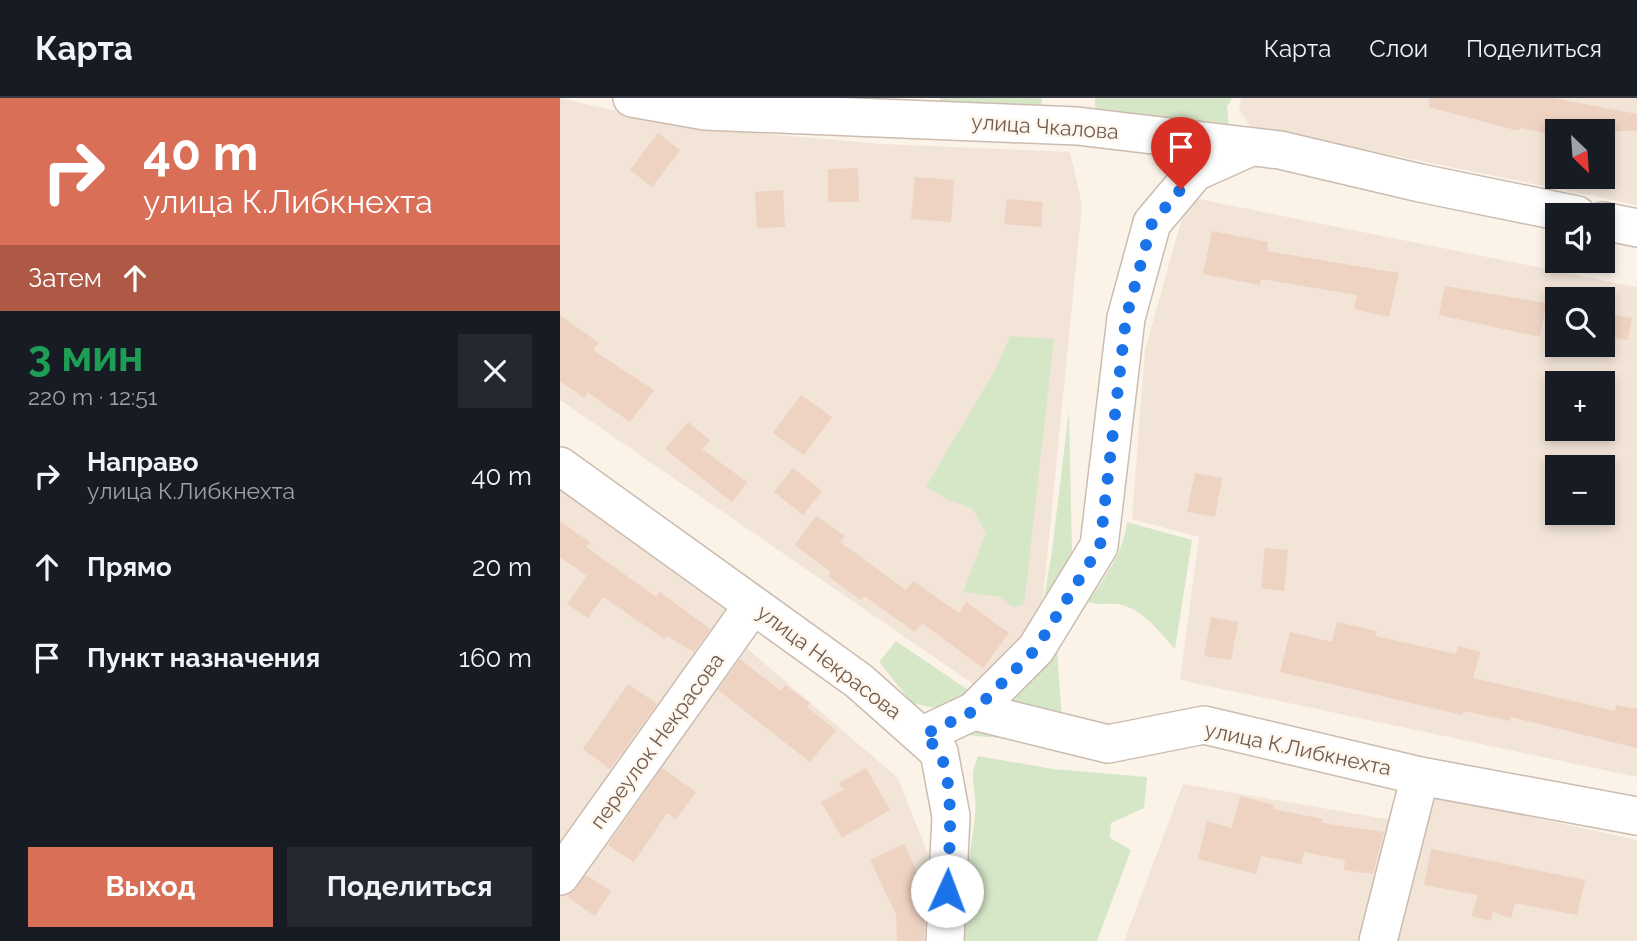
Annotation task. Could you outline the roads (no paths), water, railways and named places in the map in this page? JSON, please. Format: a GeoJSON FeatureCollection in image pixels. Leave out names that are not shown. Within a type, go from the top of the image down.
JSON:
{"type":"FeatureCollection","features":[{"type":"Feature","properties":{"kind":"street","name":"улица Чкалова"},"geometry":{"type":"LineString","coordinates":[[632,98],[705,111],[1077,126],[1252,146],[1545,208]]}},
{"type":"Feature","properties":{"kind":"street"},"geometry":{"type":"LineString","coordinates":[[923,735],[974,711],[1036,649],[1100,546],[1126,318],[1152,223],[1195,172],[1252,146]]}},
{"type":"Feature","properties":{"kind":"street"},"geometry":{"type":"LineString","coordinates":[[1615,223],[1637,228]]}},
{"type":"Feature","properties":{"kind":"street","name":"улица Некрасова"},"geometry":{"type":"LineString","coordinates":[[560,466],[859,681],[939,752],[951,816],[945,941]]}},
{"type":"Feature","properties":{"kind":"street","name":"переулок Некрасова"},"geometry":{"type":"LineString","coordinates":[[560,876],[753,605]]}},
{"type":"Feature","properties":{"kind":"street","name":"улица К.Либкнехта"},"geometry":{"type":"LineString","coordinates":[[974,711],[1108,744],[1204,725],[1420,776],[1637,816]]}},
{"type":"Feature","properties":{"kind":"street"},"geometry":{"type":"LineString","coordinates":[[1378,941],[1420,776]]}}]}
